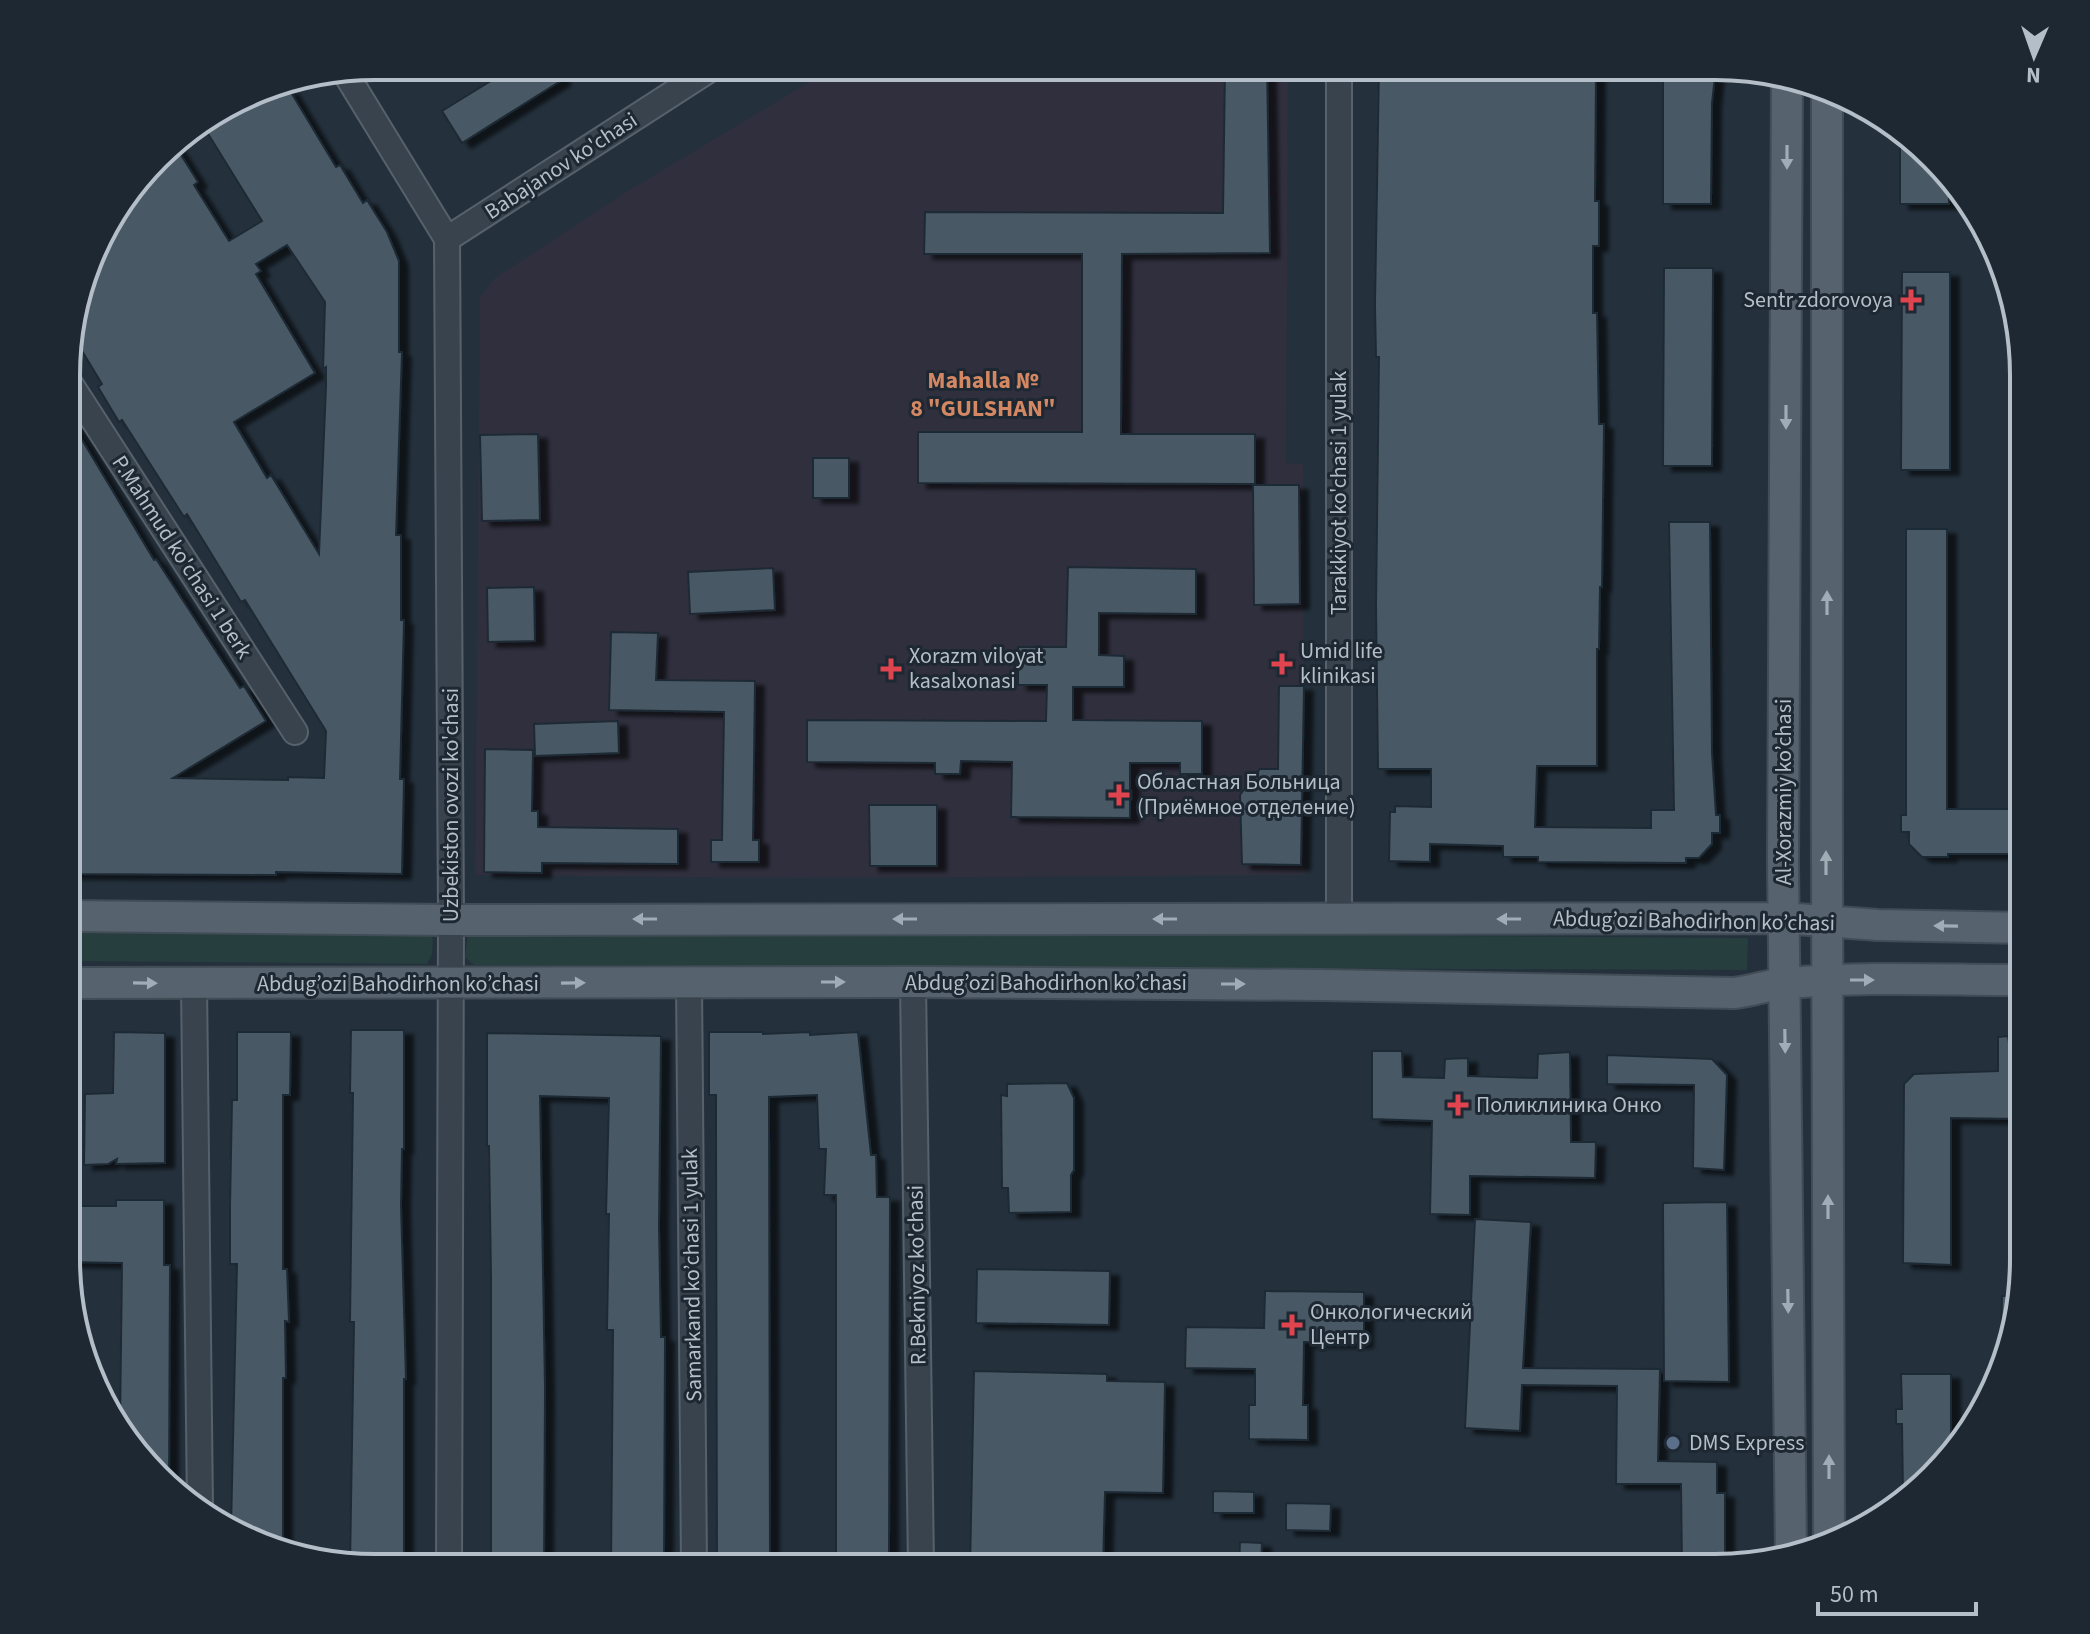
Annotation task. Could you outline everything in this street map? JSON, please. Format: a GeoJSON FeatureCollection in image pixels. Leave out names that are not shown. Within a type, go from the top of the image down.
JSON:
{"type":"FeatureCollection","features":[{"type":"Feature","properties":{"kind":"main road","name":"Al-Xorazmiy ko’chasi"},"geometry":{"type":"LineString","coordinates":[[1787,89],[1783,918],[1791,1544]]}},
{"type":"Feature","properties":{"kind":"main road","name":"Al-Xorazmiy ko’chasi"},"geometry":{"type":"LineString","coordinates":[[1827,102],[1829,1532]]}},
{"type":"Feature","properties":{"kind":"main road","name":"Abdug’ozi Bahodirhon ko’chasi"},"geometry":{"type":"LineString","coordinates":[[80,916],[451,920],[1783,918],[2010,928]]}},
{"type":"Feature","properties":{"kind":"main road","name":"Abdug’ozi Bahodirhon ko’chasi"},"geometry":{"type":"LineString","coordinates":[[80,983],[913,982],[1734,993],[1784,983],[1827,980],[2010,980]]}},
{"type":"Feature","properties":{"kind":"street","name":"Babajanov ko'chasi"},"geometry":{"type":"LineString","coordinates":[[447,239],[693,80]]}},
{"type":"Feature","properties":{"kind":"street","name":"Tarakkiyot ko'chasi 1 yulak"},"geometry":{"type":"LineString","coordinates":[[1339,80],[1339,919]]}},
{"type":"Feature","properties":{"kind":"street"},"geometry":{"type":"LineString","coordinates":[[350,82],[447,239]]}},
{"type":"Feature","properties":{"kind":"street","name":"Uzbekiston ovozi ko'chasi"},"geometry":{"type":"LineString","coordinates":[[447,239],[451,920],[449,1554]]}},
{"type":"Feature","properties":{"kind":"street","name":"P.Mahmud ko'chasi 1 berk"},"geometry":{"type":"LineString","coordinates":[[80,399],[295,732]]}},
{"type":"Feature","properties":{"kind":"street","name":"Samarkand ko’chasi 1 yulak"},"geometry":{"type":"LineString","coordinates":[[689,982],[694,1554]]}},
{"type":"Feature","properties":{"kind":"street","name":"R.Bekniyoz ko'chasi"},"geometry":{"type":"LineString","coordinates":[[913,982],[921,1554]]}},
{"type":"Feature","properties":{"kind":"street"},"geometry":{"type":"LineString","coordinates":[[194,984],[200,1496]]}},
{"type":"Feature","properties":{"kind":"shaded area","name":"Xorazm viloyat kasalxonasi"},"geometry":{"type":"Polygon","coordinates":[[[813,80],[1288,80],[1286,463],[1303,464],[1305,875],[798,878],[475,875],[480,298],[495,278],[628,191],[813,80]]]}},
{"type":"Feature","properties":{"kind":"green space"},"geometry":{"type":"Polygon","coordinates":[[[80,927],[426,931],[433,939],[432,954],[427,964],[80,961],[80,927]]]}},
{"type":"Feature","properties":{"kind":"green space"},"geometry":{"type":"Polygon","coordinates":[[[478,930],[1748,938],[1747,970],[474,965],[465,957],[468,934],[478,930]]]}},
{"type":"Feature","properties":{"kind":"building"},"geometry":{"type":"Polygon","coordinates":[[[492,80],[562,80],[462,143],[442,111],[492,80]]]}},
{"type":"Feature","properties":{"kind":"building"},"geometry":{"type":"Polygon","coordinates":[[[1225,80],[1267,80],[1270,253],[1122,254],[1121,434],[1255,434],[1255,484],[918,483],[918,432],[1082,432],[1082,254],[924,254],[925,212],[1223,213],[1225,80]]]}},
{"type":"Feature","properties":{"kind":"building"},"geometry":{"type":"Polygon","coordinates":[[[1379,80],[1596,80],[1595,201],[1599,201],[1599,246],[1593,246],[1593,313],[1597,313],[1599,424],[1604,424],[1597,766],[1537,766],[1535,827],[1651,828],[1651,810],[1674,810],[1669,522],[1710,522],[1712,753],[1720,833],[1712,833],[1712,844],[1699,858],[1686,858],[1686,863],[1538,862],[1538,857],[1503,857],[1503,846],[1430,844],[1430,862],[1389,861],[1390,812],[1395,812],[1395,806],[1431,807],[1431,769],[1378,769],[1379,357],[1376,357],[1379,80]]]}},
{"type":"Feature","properties":{"kind":"building"},"geometry":{"type":"Polygon","coordinates":[[[1663,80],[1715,80],[1711,204],[1663,204],[1663,80]]]}},
{"type":"Feature","properties":{"kind":"building"},"geometry":{"type":"Polygon","coordinates":[[[291,92],[336,167],[340,165],[363,203],[367,200],[387,232],[399,261],[399,352],[402,352],[396,535],[401,535],[401,620],[404,620],[400,779],[404,779],[402,874],[80,874],[80,436],[154,560],[240,688],[244,686],[266,721],[173,778],[324,778],[326,731],[245,600],[241,602],[187,514],[184,517],[122,420],[119,422],[98,387],[102,384],[82,350],[90,299],[110,244],[141,195],[180,153],[198,182],[194,185],[229,241],[262,221],[207,133],[244,110],[291,92]],[[287,245],[256,264],[261,271],[256,274],[315,373],[234,422],[267,478],[271,475],[319,554],[326,367],[323,369],[325,302],[287,245]]]}},
{"type":"Feature","properties":{"kind":"building"},"geometry":{"type":"Polygon","coordinates":[[[1900,145],[1937,180],[1949,195],[1949,204],[1900,204],[1900,145]]]}},
{"type":"Feature","properties":{"kind":"building"},"geometry":{"type":"Polygon","coordinates":[[[1664,268],[1713,268],[1712,466],[1663,466],[1664,268]]]}},
{"type":"Feature","properties":{"kind":"building"},"geometry":{"type":"Polygon","coordinates":[[[1902,272],[1950,272],[1950,470],[1901,470],[1902,272]]]}},
{"type":"Feature","properties":{"kind":"building"},"geometry":{"type":"Polygon","coordinates":[[[538,434],[540,520],[482,521],[480,435],[538,434]]]}},
{"type":"Feature","properties":{"kind":"building"},"geometry":{"type":"Polygon","coordinates":[[[813,458],[849,458],[849,498],[813,498],[813,458]]]}},
{"type":"Feature","properties":{"kind":"building"},"geometry":{"type":"Polygon","coordinates":[[[1253,485],[1299,485],[1300,604],[1254,605],[1253,485]]]}},
{"type":"Feature","properties":{"kind":"building"},"geometry":{"type":"Polygon","coordinates":[[[1906,529],[1947,529],[1947,809],[2010,809],[2010,854],[1922,857],[1909,844],[1909,832],[1901,832],[1901,815],[1906,815],[1906,529]]]}},
{"type":"Feature","properties":{"kind":"building"},"geometry":{"type":"Polygon","coordinates":[[[1068,567],[1196,569],[1196,614],[1099,613],[1099,655],[1124,656],[1124,687],[1073,687],[1073,720],[1202,721],[1202,774],[1180,774],[1180,763],[1130,763],[1130,818],[1011,817],[1012,762],[961,761],[960,774],[935,774],[935,763],[807,762],[807,720],[1046,721],[1047,685],[1018,685],[1018,647],[1066,647],[1068,567]]]}},
{"type":"Feature","properties":{"kind":"building"},"geometry":{"type":"Polygon","coordinates":[[[773,568],[775,610],[690,614],[688,572],[773,568]]]}},
{"type":"Feature","properties":{"kind":"building"},"geometry":{"type":"Polygon","coordinates":[[[534,587],[535,641],[488,642],[487,588],[534,587]]]}},
{"type":"Feature","properties":{"kind":"building"},"geometry":{"type":"Polygon","coordinates":[[[611,632],[658,633],[656,680],[755,681],[753,840],[759,840],[759,862],[711,862],[711,840],[722,840],[724,712],[609,710],[611,632]]]}},
{"type":"Feature","properties":{"kind":"building"},"geometry":{"type":"Polygon","coordinates":[[[1279,686],[1304,686],[1301,865],[1242,864],[1240,795],[1260,769],[1278,769],[1279,686]]]}},
{"type":"Feature","properties":{"kind":"building"},"geometry":{"type":"Polygon","coordinates":[[[618,721],[619,753],[535,756],[534,724],[618,721]]]}},
{"type":"Feature","properties":{"kind":"building"},"geometry":{"type":"Polygon","coordinates":[[[485,749],[533,750],[532,811],[538,811],[538,827],[678,829],[678,864],[542,863],[542,873],[484,872],[485,749]]]}},
{"type":"Feature","properties":{"kind":"building"},"geometry":{"type":"Polygon","coordinates":[[[869,805],[937,805],[937,866],[870,866],[869,805]]]}},
{"type":"Feature","properties":{"kind":"building"},"geometry":{"type":"Polygon","coordinates":[[[351,1030],[404,1030],[401,1206],[406,1379],[404,1554],[350,1552],[354,1322],[350,1322],[353,1093],[350,1093],[351,1030]]]}},
{"type":"Feature","properties":{"kind":"building"},"geometry":{"type":"Polygon","coordinates":[[[114,1032],[165,1033],[165,1163],[116,1164],[117,1159],[108,1164],[84,1165],[85,1094],[113,1093],[114,1032]]]}},
{"type":"Feature","properties":{"kind":"building"},"geometry":{"type":"Polygon","coordinates":[[[237,1032],[291,1032],[290,1095],[283,1095],[283,1269],[287,1269],[289,1322],[285,1321],[286,1378],[283,1378],[283,1539],[231,1517],[237,1264],[230,1264],[230,1206],[232,1100],[237,1100],[237,1032]]]}},
{"type":"Feature","properties":{"kind":"building"},"geometry":{"type":"Polygon","coordinates":[[[709,1032],[810,1032],[810,1035],[858,1032],[871,1155],[876,1155],[877,1197],[890,1197],[889,1554],[836,1554],[836,1195],[824,1195],[826,1149],[819,1149],[817,1095],[769,1097],[770,1554],[717,1554],[716,1095],[709,1095],[709,1032]]]}},
{"type":"Feature","properties":{"kind":"building"},"geometry":{"type":"Polygon","coordinates":[[[487,1033],[661,1036],[659,1227],[661,1337],[665,1337],[664,1554],[611,1554],[613,1330],[607,1330],[609,1214],[606,1214],[609,1098],[540,1096],[544,1554],[491,1554],[491,1277],[487,1033]]]}},
{"type":"Feature","properties":{"kind":"building"},"geometry":{"type":"Polygon","coordinates":[[[2008,1036],[2010,1050],[2010,1119],[1951,1118],[1951,1265],[1903,1263],[1904,1084],[1914,1074],[1998,1071],[1998,1037],[2008,1036]]]}},
{"type":"Feature","properties":{"kind":"building"},"geometry":{"type":"Polygon","coordinates":[[[1372,1051],[1402,1051],[1403,1077],[1444,1078],[1445,1059],[1468,1058],[1468,1076],[1537,1078],[1538,1054],[1570,1052],[1571,1142],[1596,1142],[1595,1178],[1470,1176],[1470,1215],[1430,1214],[1432,1121],[1372,1119],[1372,1051]]]}},
{"type":"Feature","properties":{"kind":"building"},"geometry":{"type":"Polygon","coordinates":[[[1607,1055],[1712,1059],[1727,1075],[1724,1170],[1693,1168],[1694,1085],[1607,1084],[1607,1055]]]}},
{"type":"Feature","properties":{"kind":"building"},"geometry":{"type":"Polygon","coordinates":[[[1067,1083],[1074,1098],[1071,1212],[1009,1213],[1008,1188],[1002,1188],[1001,1095],[1007,1096],[1007,1084],[1067,1083]]]}},
{"type":"Feature","properties":{"kind":"building"},"geometry":{"type":"Polygon","coordinates":[[[116,1200],[164,1200],[164,1265],[170,1265],[169,1471],[120,1409],[122,1263],[80,1262],[80,1206],[116,1206],[116,1200]]]}},
{"type":"Feature","properties":{"kind":"building"},"geometry":{"type":"Polygon","coordinates":[[[1727,1202],[1729,1382],[1664,1381],[1663,1203],[1727,1202]]]}},
{"type":"Feature","properties":{"kind":"building"},"geometry":{"type":"Polygon","coordinates":[[[1475,1219],[1531,1222],[1523,1368],[1660,1369],[1658,1461],[1717,1462],[1717,1493],[1725,1493],[1725,1553],[1682,1554],[1681,1484],[1616,1484],[1617,1386],[1522,1385],[1520,1431],[1465,1428],[1475,1219]]]}},
{"type":"Feature","properties":{"kind":"building"},"geometry":{"type":"Polygon","coordinates":[[[977,1269],[1110,1271],[1109,1325],[976,1323],[977,1269]]]}},
{"type":"Feature","properties":{"kind":"building"},"geometry":{"type":"Polygon","coordinates":[[[1265,1291],[1364,1292],[1364,1343],[1304,1342],[1303,1405],[1308,1405],[1308,1440],[1249,1439],[1249,1405],[1255,1405],[1255,1369],[1185,1368],[1186,1327],[1264,1328],[1265,1291]]]}},
{"type":"Feature","properties":{"kind":"building"},"geometry":{"type":"Polygon","coordinates":[[[2002,1296],[2007,1296],[2004,1317],[2001,1329],[2002,1296]]]}},
{"type":"Feature","properties":{"kind":"building"},"geometry":{"type":"Polygon","coordinates":[[[974,1371],[1107,1374],[1107,1381],[1165,1382],[1163,1493],[1105,1492],[1103,1554],[970,1554],[974,1371]]]}},
{"type":"Feature","properties":{"kind":"building"},"geometry":{"type":"Polygon","coordinates":[[[1901,1374],[1951,1374],[1951,1436],[1924,1468],[1903,1487],[1902,1424],[1896,1424],[1896,1409],[1902,1409],[1901,1374]]]}},
{"type":"Feature","properties":{"kind":"building"},"geometry":{"type":"Polygon","coordinates":[[[1213,1491],[1254,1492],[1254,1513],[1213,1513],[1213,1491]]]}},
{"type":"Feature","properties":{"kind":"building"},"geometry":{"type":"Polygon","coordinates":[[[1286,1503],[1331,1504],[1330,1531],[1286,1530],[1286,1503]]]}},
{"type":"Feature","properties":{"kind":"building"},"geometry":{"type":"Polygon","coordinates":[[[1240,1542],[1262,1543],[1262,1554],[1240,1554],[1240,1542]]]}},
{"type":"Feature","properties":{"kind":"place","name":"Sentr zdorovoya"},"geometry":{"type":"Point","coordinates":[1911,300]}},
{"type":"Feature","properties":{"kind":"place","name":"Umid life klinikasi"},"geometry":{"type":"Point","coordinates":[1282,664]}},
{"type":"Feature","properties":{"kind":"place","name":"Xorazm viloyat kasalxonasi"},"geometry":{"type":"Point","coordinates":[891,669]}},
{"type":"Feature","properties":{"kind":"place","name":"Областная Больница (Приёмное отделение)"},"geometry":{"type":"Point","coordinates":[1119,795]}},
{"type":"Feature","properties":{"kind":"place","name":"Поликлиника Онко"},"geometry":{"type":"Point","coordinates":[1458,1105]}},
{"type":"Feature","properties":{"kind":"place","name":"Онкологический Центр"},"geometry":{"type":"Point","coordinates":[1292,1325]}},
{"type":"Feature","properties":{"kind":"place","name":"DMS Express"},"geometry":{"type":"Point","coordinates":[1673,1443]}},
{"type":"Feature","properties":{"kind":"district","name":"Mahalla № 8 \"GULSHAN\""},"geometry":{"type":"Point","coordinates":[983,394]}}]}
